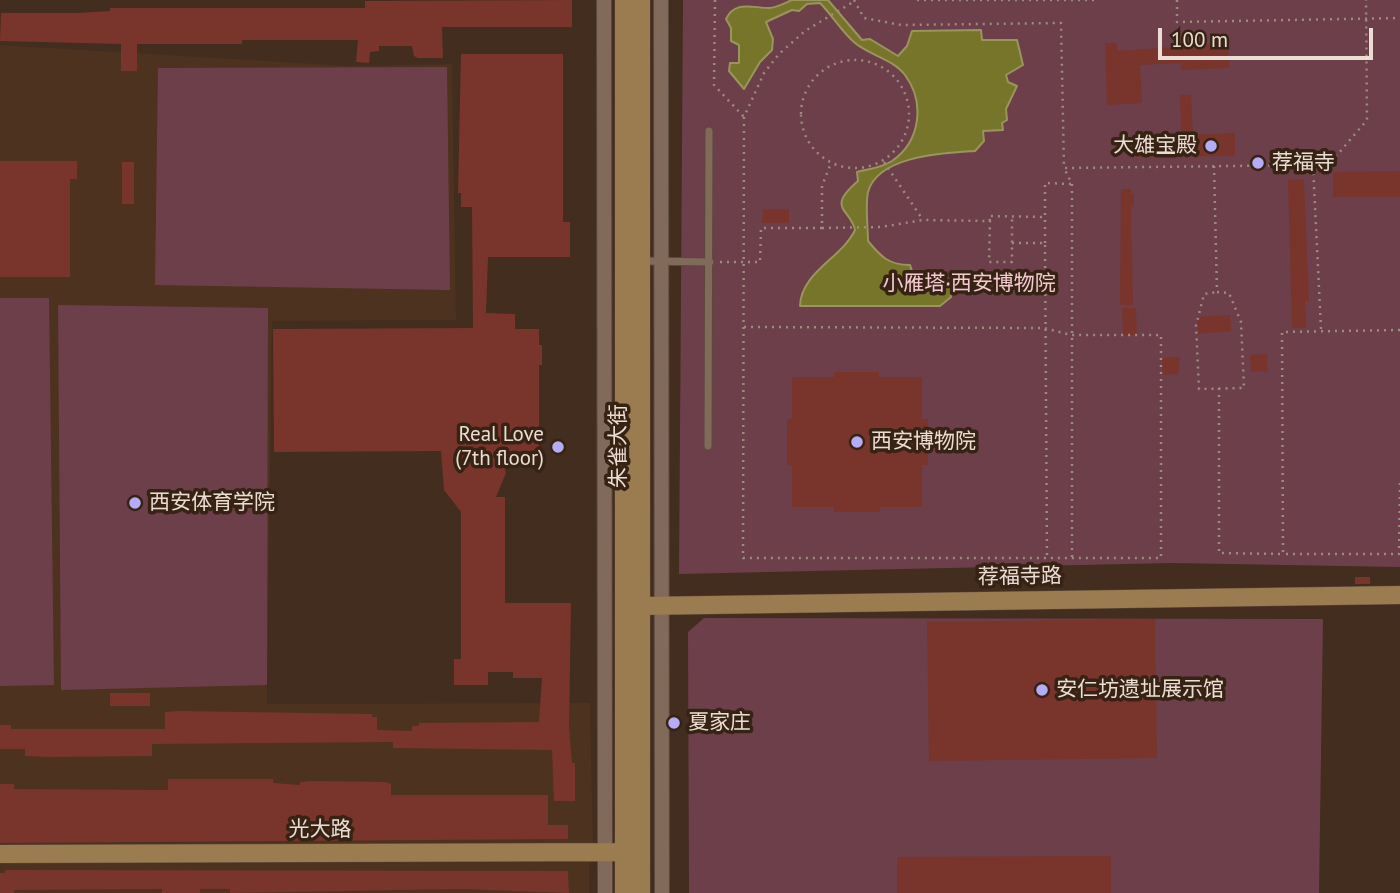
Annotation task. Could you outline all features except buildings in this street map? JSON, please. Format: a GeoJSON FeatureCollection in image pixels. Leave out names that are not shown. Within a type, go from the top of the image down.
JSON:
{"type":"FeatureCollection","features":[{"type":"Feature","properties":{"kind":"main road","name":"朱雀大街"},"geometry":{"type":"LineString","coordinates":[[624,0],[632,852],[640,893]]}},
{"type":"Feature","properties":{"kind":"main road","name":"朱雀大街"},"geometry":{"type":"LineString","coordinates":[[624,893],[632,852],[641,606],[642,0]]}},
{"type":"Feature","properties":{"kind":"main road","name":"荐福寺路"},"geometry":{"type":"LineString","coordinates":[[641,606],[1400,595]]}},
{"type":"Feature","properties":{"kind":"main road","name":"光大路"},"geometry":{"type":"LineString","coordinates":[[0,854],[632,852]]}},
{"type":"Feature","properties":{"kind":"street"},"geometry":{"type":"LineString","coordinates":[[604,0],[605,893]]}},
{"type":"Feature","properties":{"kind":"street"},"geometry":{"type":"LineString","coordinates":[[661,0],[662,893]]}},
{"type":"Feature","properties":{"kind":"lane"},"geometry":{"type":"LineString","coordinates":[[708,446],[709,131]]}},
{"type":"Feature","properties":{"kind":"lane"},"geometry":{"type":"LineString","coordinates":[[643,261],[709,262]]}},
{"type":"Feature","properties":{"kind":"path"},"geometry":{"type":"LineString","coordinates":[[715,0],[714,85],[744,117]]}},
{"type":"Feature","properties":{"kind":"path"},"geometry":{"type":"LineString","coordinates":[[917,0],[1094,0]]}},
{"type":"Feature","properties":{"kind":"path"},"geometry":{"type":"LineString","coordinates":[[1177,0],[1177,22],[1400,18]]}},
{"type":"Feature","properties":{"kind":"path"},"geometry":{"type":"LineString","coordinates":[[1064,168],[1313,165],[1332,161],[1367,120],[1366,0]]}},
{"type":"Feature","properties":{"kind":"path"},"geometry":{"type":"LineString","coordinates":[[744,327],[1044,328],[1071,335],[1161,335],[1161,558],[1072,558],[743,558],[744,117],[764,73],[779,54],[805,31],[849,7],[853,1],[864,18],[901,25],[1061,23],[1064,168],[1072,184],[1071,335],[1074,463],[1072,558]]}},
{"type":"Feature","properties":{"kind":"path"},"geometry":{"type":"LineString","coordinates":[[852,60],[870,62],[886,69],[899,82],[907,98],[910,116],[906,134],[897,149],[883,161],[857,168],[831,163],[816,153],[805,138],[800,121],[801,103],[807,86],[819,73],[835,63],[852,60]]}},
{"type":"Feature","properties":{"kind":"path"},"geometry":{"type":"LineString","coordinates":[[883,161],[923,220]]}},
{"type":"Feature","properties":{"kind":"path"},"geometry":{"type":"LineString","coordinates":[[822,228],[822,186],[831,163]]}},
{"type":"Feature","properties":{"kind":"path"},"geometry":{"type":"LineString","coordinates":[[1313,165],[1321,331]]}},
{"type":"Feature","properties":{"kind":"path"},"geometry":{"type":"LineString","coordinates":[[1214,166],[1216,292]]}},
{"type":"Feature","properties":{"kind":"path"},"geometry":{"type":"LineString","coordinates":[[1047,558],[1045,183],[1072,184]]}},
{"type":"Feature","properties":{"kind":"path"},"geometry":{"type":"LineString","coordinates":[[1012,216],[1012,262],[989,262],[989,216],[1012,216],[1045,217]]}},
{"type":"Feature","properties":{"kind":"path"},"geometry":{"type":"LineString","coordinates":[[709,262],[760,262],[761,228],[880,227],[923,220],[990,221]]}},
{"type":"Feature","properties":{"kind":"path"},"geometry":{"type":"LineString","coordinates":[[1012,243],[1045,243]]}},
{"type":"Feature","properties":{"kind":"path"},"geometry":{"type":"LineString","coordinates":[[1216,292],[1229,293],[1241,322],[1244,388],[1219,388],[1199,389],[1196,326],[1204,294],[1216,292]]}},
{"type":"Feature","properties":{"kind":"path"},"geometry":{"type":"LineString","coordinates":[[1283,554],[1282,332],[1400,330]]}},
{"type":"Feature","properties":{"kind":"path"},"geometry":{"type":"LineString","coordinates":[[1219,388],[1219,553],[1399,554],[1400,482]]}},
{"type":"Feature","properties":{"kind":"shaded area"},"geometry":{"type":"Polygon","coordinates":[[[792,0],[828,0],[862,40],[870,39],[898,56],[907,46],[912,31],[981,30],[982,40],[1017,40],[1023,65],[1006,75],[1008,82],[1017,86],[1006,109],[1007,120],[1002,123],[1003,130],[983,131],[984,141],[975,151],[931,155],[899,163],[874,180],[868,192],[868,241],[886,259],[896,264],[910,265],[912,271],[926,272],[936,284],[950,286],[951,297],[940,306],[800,306],[802,294],[814,274],[841,249],[855,230],[841,203],[848,190],[858,181],[857,172],[884,165],[902,153],[914,132],[917,109],[915,97],[905,75],[888,61],[855,43],[820,3],[807,4],[799,11],[792,10],[766,22],[773,39],[772,50],[760,62],[744,89],[729,71],[730,63],[739,63],[739,45],[731,41],[731,28],[726,19],[739,7],[770,8],[792,0]]]}},
{"type":"Feature","properties":{"kind":"shaded area","name":"西安体育学院"},"geometry":{"type":"Polygon","coordinates":[[[0,45],[350,66],[452,64],[456,320],[272,321],[267,704],[590,703],[593,847],[0,846],[0,45]]]}},
{"type":"Feature","properties":{"kind":"shaded area"},"geometry":{"type":"Polygon","coordinates":[[[589,860],[589,893],[0,893],[0,862],[589,860]]]}},
{"type":"Feature","properties":{"kind":"green space","name":"小雁塔·西安博物院"},"geometry":{"type":"Polygon","coordinates":[[[683,0],[1400,0],[1400,567],[1171,563],[679,574],[683,0]]]}},
{"type":"Feature","properties":{"kind":"green space"},"geometry":{"type":"Polygon","coordinates":[[[447,67],[450,290],[155,285],[158,68],[447,67]]]}},
{"type":"Feature","properties":{"kind":"green space"},"geometry":{"type":"Polygon","coordinates":[[[0,298],[49,298],[54,685],[0,686],[0,298]]]}},
{"type":"Feature","properties":{"kind":"green space"},"geometry":{"type":"Polygon","coordinates":[[[58,305],[268,308],[267,685],[61,690],[58,305]]]}},
{"type":"Feature","properties":{"kind":"green space"},"geometry":{"type":"Polygon","coordinates":[[[704,618],[1323,619],[1319,893],[689,893],[688,632],[704,618]]]}},
{"type":"Feature","properties":{"kind":"place","name":"大雄宝殿"},"geometry":{"type":"Point","coordinates":[1211,146]}},
{"type":"Feature","properties":{"kind":"place","name":"荐福寺"},"geometry":{"type":"Point","coordinates":[1258,163]}},
{"type":"Feature","properties":{"kind":"place","name":"西安博物院"},"geometry":{"type":"Point","coordinates":[857,442]}},
{"type":"Feature","properties":{"kind":"place","name":"Real Love (7th floor)"},"geometry":{"type":"Point","coordinates":[558,447]}},
{"type":"Feature","properties":{"kind":"place","name":"西安体育学院"},"geometry":{"type":"Point","coordinates":[135,503]}},
{"type":"Feature","properties":{"kind":"place","name":"安仁坊遗址展示馆"},"geometry":{"type":"Point","coordinates":[1042,690]}},
{"type":"Feature","properties":{"kind":"place","name":"夏家庄"},"geometry":{"type":"Point","coordinates":[674,723]}}]}
